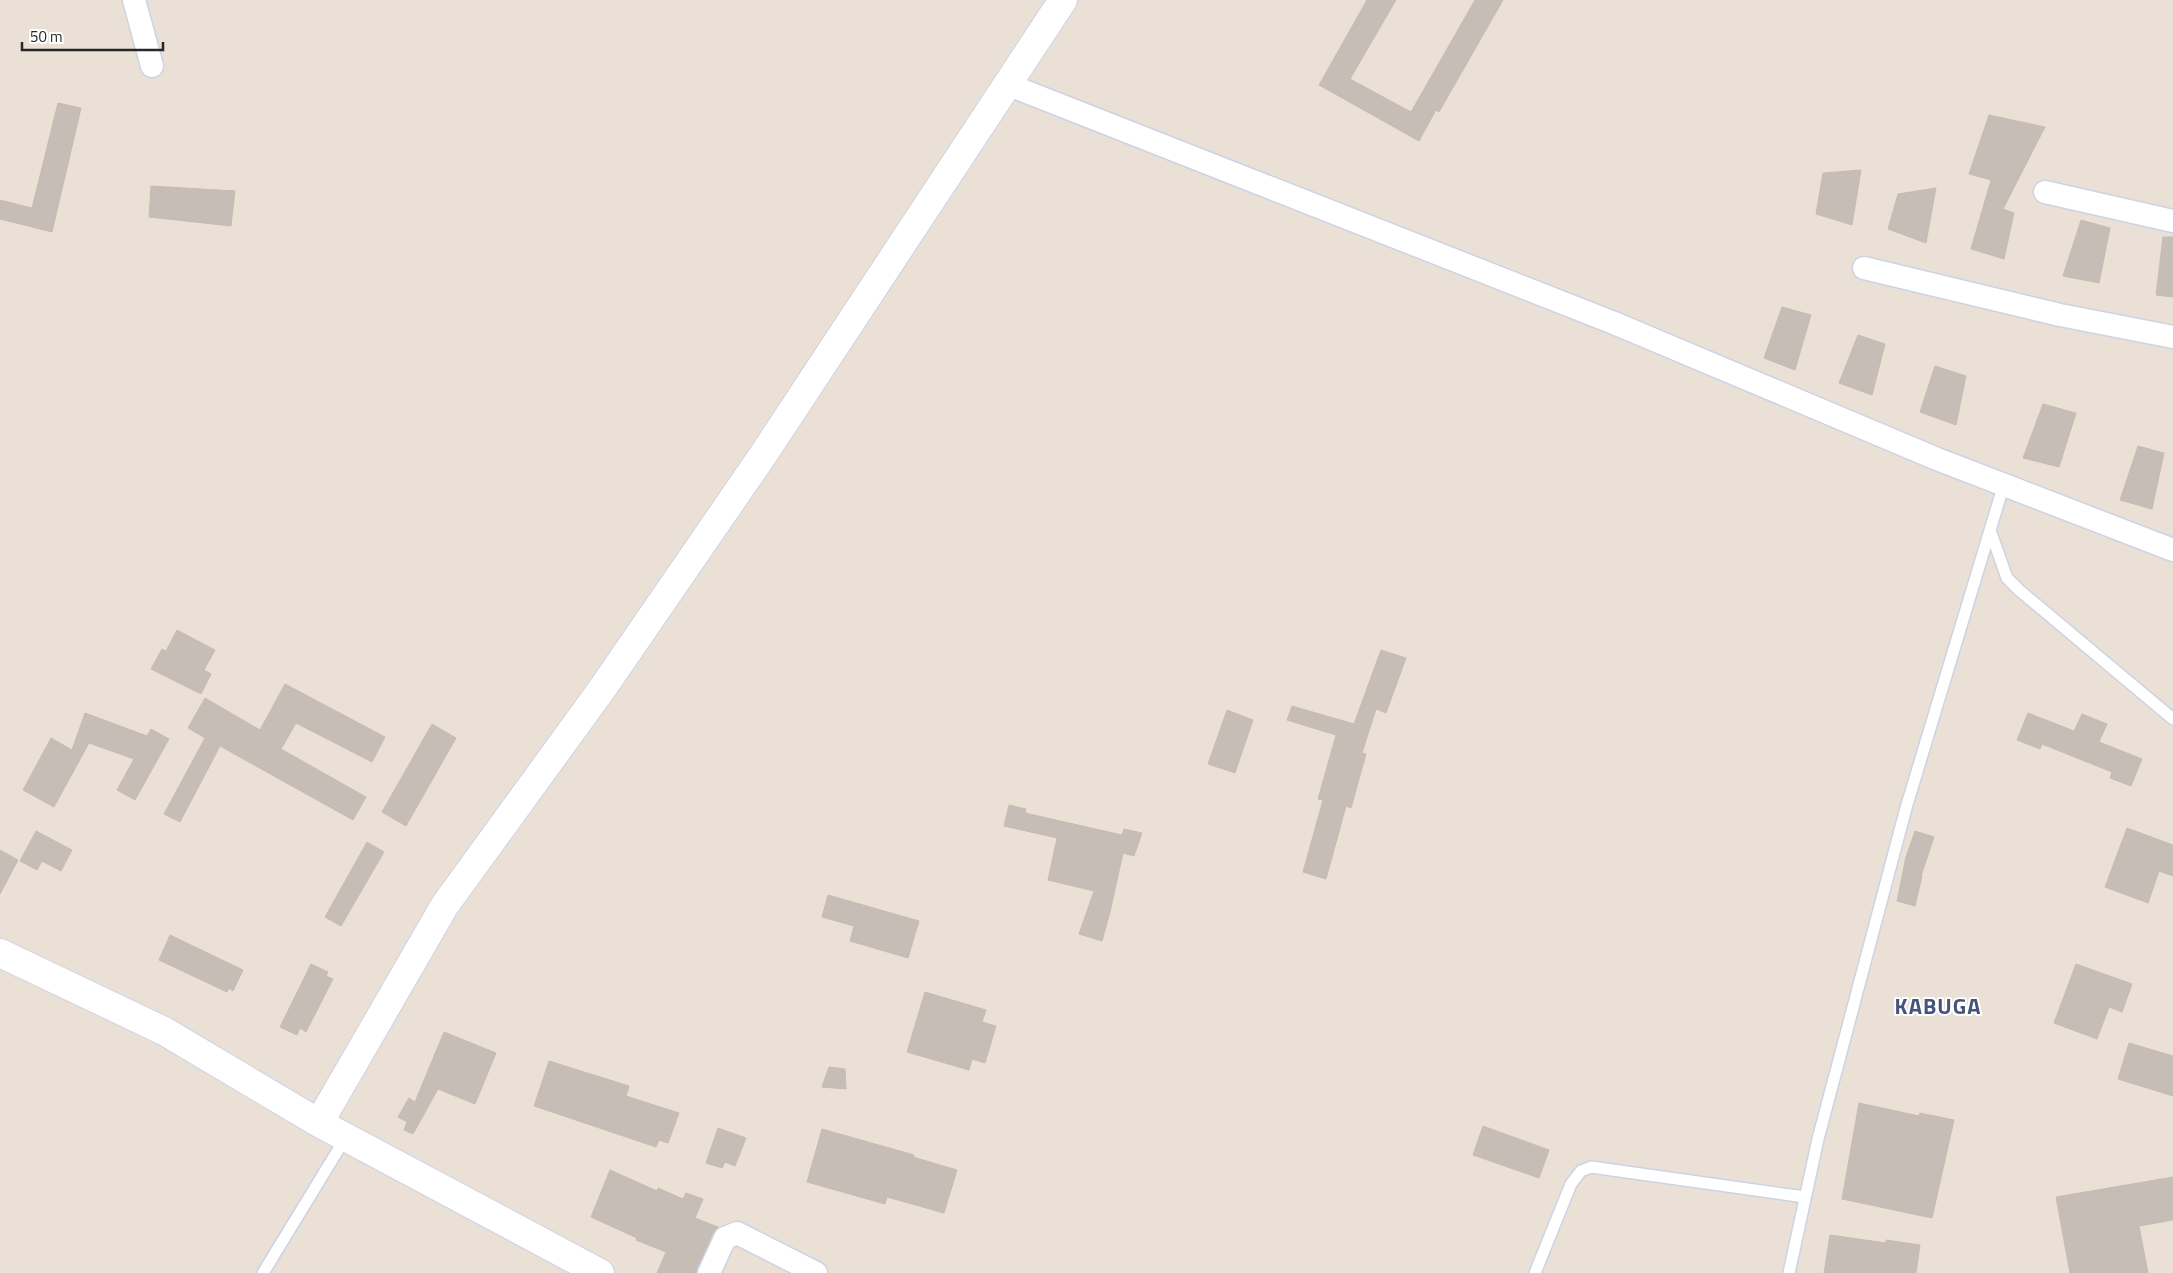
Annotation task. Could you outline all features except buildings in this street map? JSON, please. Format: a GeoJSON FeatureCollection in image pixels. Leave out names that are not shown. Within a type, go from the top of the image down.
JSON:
{"type":"FeatureCollection","features":[{"type":"Feature","properties":{"kind":"street"},"geometry":{"type":"LineString","coordinates":[[134,0],[152,66]]}},
{"type":"Feature","properties":{"kind":"street"},"geometry":{"type":"LineString","coordinates":[[319,1123],[445,905],[602,689],[753,470],[916,220],[1009,85],[1063,0]]}},
{"type":"Feature","properties":{"kind":"street"},"geometry":{"type":"LineString","coordinates":[[1009,85],[1614,323],[1937,459],[2173,550]]}},
{"type":"Feature","properties":{"kind":"street"},"geometry":{"type":"LineString","coordinates":[[2044,192],[2173,221]]}},
{"type":"Feature","properties":{"kind":"street"},"geometry":{"type":"LineString","coordinates":[[1864,268],[2060,315],[2173,337]]}},
{"type":"Feature","properties":{"kind":"street"},"geometry":{"type":"LineString","coordinates":[[0,953],[164,1031],[319,1123],[600,1273]]}},
{"type":"Feature","properties":{"kind":"street"},"geometry":{"type":"LineString","coordinates":[[709,1273],[725,1238],[737,1233],[816,1273]]}},
{"type":"Feature","properties":{"kind":"lane"},"geometry":{"type":"LineString","coordinates":[[1789,1273],[1818,1139],[1906,808],[2004,484]]}},
{"type":"Feature","properties":{"kind":"lane"},"geometry":{"type":"LineString","coordinates":[[1990,530],[2007,578],[2173,719]]}},
{"type":"Feature","properties":{"kind":"lane"},"geometry":{"type":"LineString","coordinates":[[263,1273],[346,1136]]}},
{"type":"Feature","properties":{"kind":"lane"},"geometry":{"type":"LineString","coordinates":[[1535,1273],[1571,1184],[1581,1171],[1590,1166],[1805,1197]]}},
{"type":"Feature","properties":{"kind":"district","name":"KABUGA"},"geometry":{"type":"Point","coordinates":[1938,1006]}}]}
